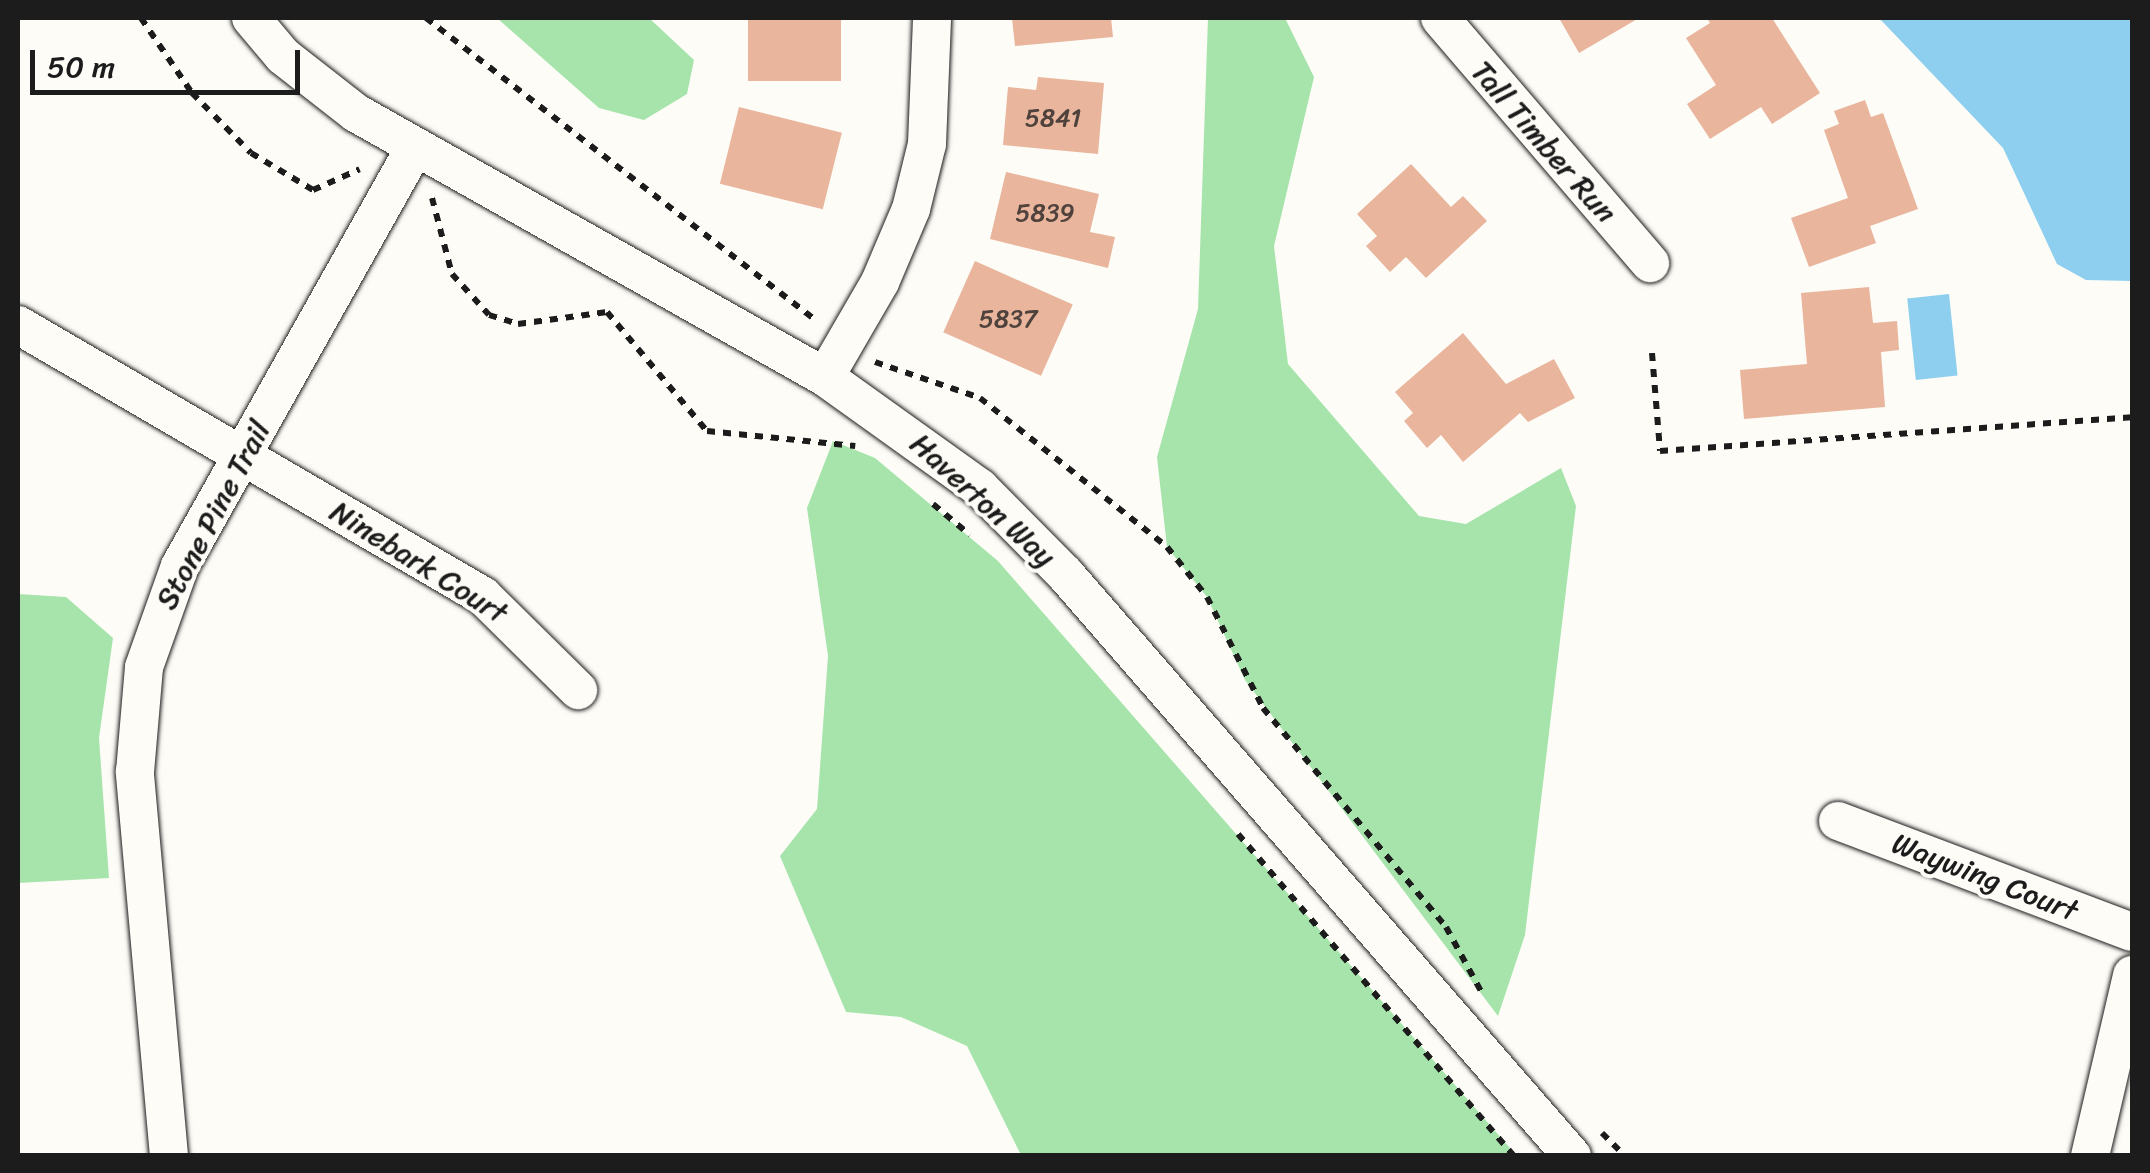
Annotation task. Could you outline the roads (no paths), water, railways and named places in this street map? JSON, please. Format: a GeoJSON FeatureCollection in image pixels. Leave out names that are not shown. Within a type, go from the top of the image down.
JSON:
{"type":"FeatureCollection","features":[{"type":"Feature","properties":{"kind":"street","name":"Haverton Way"},"geometry":{"type":"LineString","coordinates":[[250,18],[329,96],[408,162],[825,378],[930,446],[1022,528],[1572,1156]]}},
{"type":"Feature","properties":{"kind":"street"},"geometry":{"type":"LineString","coordinates":[[825,378],[911,209],[927,144],[932,18]]}},
{"type":"Feature","properties":{"kind":"street","name":"Tall Timber Run"},"geometry":{"type":"LineString","coordinates":[[1440,18],[1650,264]]}},
{"type":"Feature","properties":{"kind":"street","name":"Stone Pine Trail"},"geometry":{"type":"LineString","coordinates":[[169,1156],[135,772],[138,698],[180,566],[408,162]]}},
{"type":"Feature","properties":{"kind":"street","name":"Ninebark Court"},"geometry":{"type":"LineString","coordinates":[[18,325],[483,596],[578,690]]}},
{"type":"Feature","properties":{"kind":"street","name":"Waywing Court"},"geometry":{"type":"LineString","coordinates":[[1838,821],[2132,932]]}},
{"type":"Feature","properties":{"kind":"street"},"geometry":{"type":"LineString","coordinates":[[2090,1156],[2132,975]]}},
{"type":"Feature","properties":{"kind":"water"},"geometry":{"type":"Polygon","coordinates":[[[1879,18],[2132,18],[2132,281],[2086,280],[2057,264],[2003,148],[1879,18]]]}},
{"type":"Feature","properties":{"kind":"water"},"geometry":{"type":"Polygon","coordinates":[[[1949,294],[1958,376],[1916,380],[1907,298],[1949,294]]]}}]}
